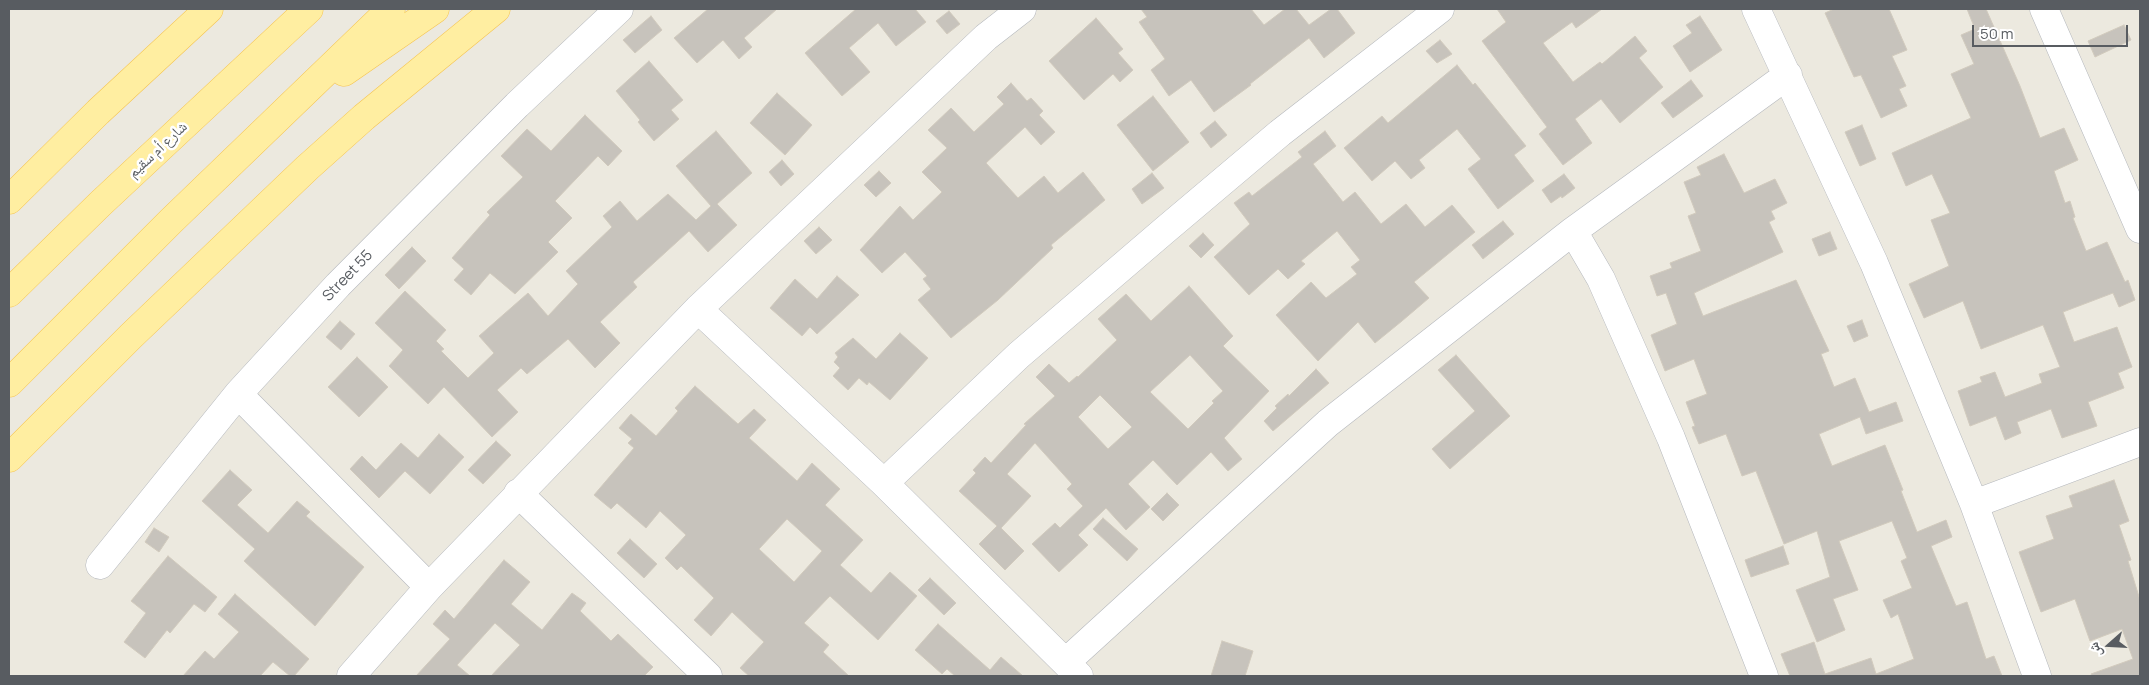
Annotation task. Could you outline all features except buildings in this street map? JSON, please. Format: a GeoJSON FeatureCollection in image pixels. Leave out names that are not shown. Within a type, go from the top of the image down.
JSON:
{"type":"FeatureCollection","features":[{"type":"Feature","properties":{"kind":"main road"},"geometry":{"type":"LineString","coordinates":[[9,200],[98,112],[209,9]]}},
{"type":"Feature","properties":{"kind":"main road","name":"شارع أم سقيم"},"geometry":{"type":"LineString","coordinates":[[9,293],[108,196],[309,9]]}},
{"type":"Feature","properties":{"kind":"main road"},"geometry":{"type":"LineString","coordinates":[[9,383],[82,308],[391,9]]}},
{"type":"Feature","properties":{"kind":"main road"},"geometry":{"type":"LineString","coordinates":[[286,109],[435,9]]}},
{"type":"Feature","properties":{"kind":"main road"},"geometry":{"type":"LineString","coordinates":[[9,458],[138,329],[307,168],[364,117],[496,9]]}},
{"type":"Feature","properties":{"kind":"street","name":"Street 55"},"geometry":{"type":"LineString","coordinates":[[100,566],[238,394],[338,285],[517,106],[619,9]]}},
{"type":"Feature","properties":{"kind":"street"},"geometry":{"type":"LineString","coordinates":[[351,676],[429,587],[698,309],[986,37],[1022,9]]}},
{"type":"Feature","properties":{"kind":"street"},"geometry":{"type":"LineString","coordinates":[[884,483],[1019,355],[1164,230],[1280,133],[1440,9]]}},
{"type":"Feature","properties":{"kind":"street"},"geometry":{"type":"LineString","coordinates":[[1756,9],[1874,263],[1974,504],[2037,676]]}},
{"type":"Feature","properties":{"kind":"street"},"geometry":{"type":"LineString","coordinates":[[2044,9],[2140,229]]}},
{"type":"Feature","properties":{"kind":"street"},"geometry":{"type":"LineString","coordinates":[[698,309],[884,483],[1073,669],[1328,423],[1574,231],[1788,75]]}},
{"type":"Feature","properties":{"kind":"street"},"geometry":{"type":"LineString","coordinates":[[1574,231],[1601,279],[1671,438],[1764,676]]}},
{"type":"Feature","properties":{"kind":"street"},"geometry":{"type":"LineString","coordinates":[[238,394],[429,587]]}},
{"type":"Feature","properties":{"kind":"street"},"geometry":{"type":"LineString","coordinates":[[1974,504],[2140,442]]}},
{"type":"Feature","properties":{"kind":"street"},"geometry":{"type":"LineString","coordinates":[[518,493],[708,676]]}}]}
